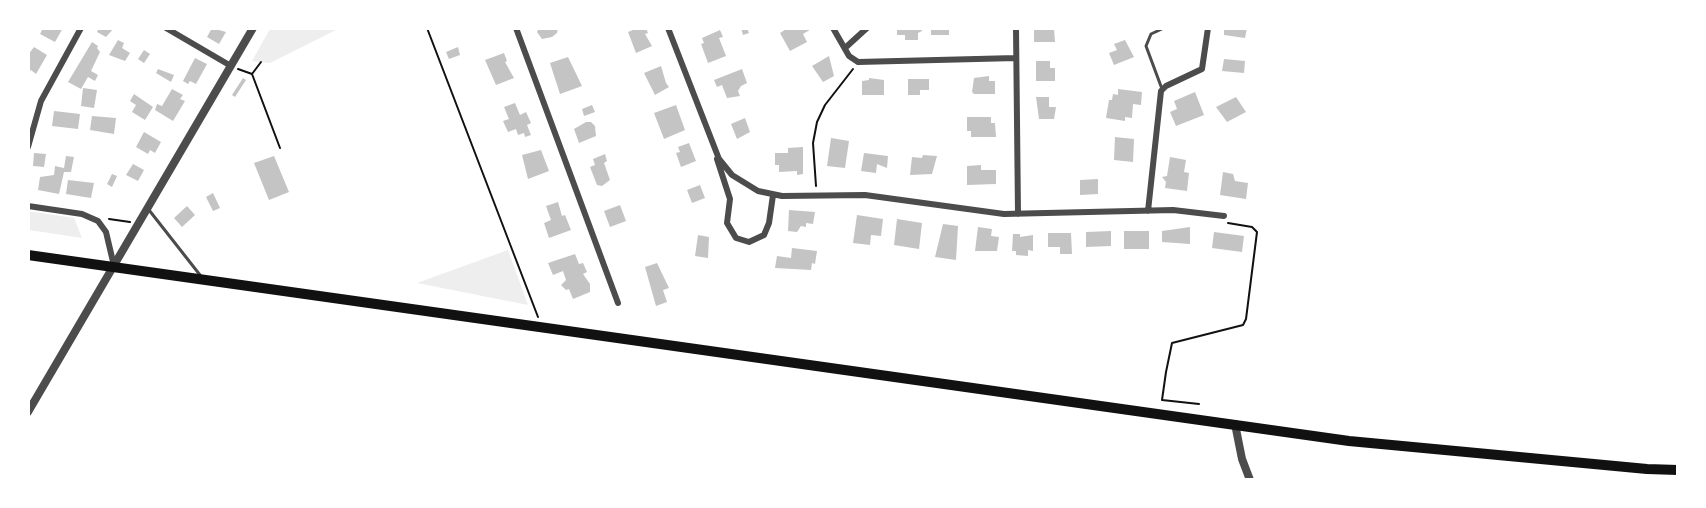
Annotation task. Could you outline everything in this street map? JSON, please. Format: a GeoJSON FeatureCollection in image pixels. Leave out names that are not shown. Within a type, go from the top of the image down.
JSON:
{"type":"FeatureCollection","features":[{"type":"Feature","properties":{"kind":"main road"},"geometry":{"type":"LineString","coordinates":[[28,255],[1235,424],[1436,450],[1677,470]]}},
{"type":"Feature","properties":{"kind":"street"},"geometry":{"type":"LineString","coordinates":[[28,147],[41,101],[81,28]]}},
{"type":"Feature","properties":{"kind":"street"},"geometry":{"type":"LineString","coordinates":[[166,28],[231,66]]}},
{"type":"Feature","properties":{"kind":"street"},"geometry":{"type":"LineString","coordinates":[[28,412],[253,28]]}},
{"type":"Feature","properties":{"kind":"street"},"geometry":{"type":"LineString","coordinates":[[516,28],[618,303]]}},
{"type":"Feature","properties":{"kind":"street"},"geometry":{"type":"LineString","coordinates":[[668,28],[730,199],[727,224],[736,238],[749,242],[764,235],[769,223],[773,195]]}},
{"type":"Feature","properties":{"kind":"street"},"geometry":{"type":"LineString","coordinates":[[833,28],[845,48],[858,62],[1016,58]]}},
{"type":"Feature","properties":{"kind":"street"},"geometry":{"type":"LineString","coordinates":[[845,48],[867,28]]}},
{"type":"Feature","properties":{"kind":"street"},"geometry":{"type":"LineString","coordinates":[[1016,28],[1018,214]]}},
{"type":"Feature","properties":{"kind":"street"},"geometry":{"type":"LineString","coordinates":[[1148,211],[1162,89],[1202,69],[1208,28]]}},
{"type":"Feature","properties":{"kind":"street"},"geometry":{"type":"LineString","coordinates":[[713,147],[732,175],[751,188],[773,195],[865,195],[992,213],[1182,210],[1224,216]]}},
{"type":"Feature","properties":{"kind":"street"},"geometry":{"type":"LineString","coordinates":[[28,206],[91,216],[106,232],[114,267]]}},
{"type":"Feature","properties":{"kind":"street"},"geometry":{"type":"LineString","coordinates":[[1235,424],[1242,459],[1250,480]]}},
{"type":"Feature","properties":{"kind":"lane"},"geometry":{"type":"LineString","coordinates":[[1162,89],[1146,46],[1151,34],[1164,28]]}},
{"type":"Feature","properties":{"kind":"lane"},"geometry":{"type":"LineString","coordinates":[[148,208],[203,279]]}},
{"type":"Feature","properties":{"kind":"path"},"geometry":{"type":"LineString","coordinates":[[428,30],[540,326]]}},
{"type":"Feature","properties":{"kind":"path"},"geometry":{"type":"LineString","coordinates":[[252,74],[261,62]]}},
{"type":"Feature","properties":{"kind":"path"},"geometry":{"type":"LineString","coordinates":[[816,196],[813,143],[817,122],[825,105],[858,62]]}},
{"type":"Feature","properties":{"kind":"path"},"geometry":{"type":"LineString","coordinates":[[246,73],[252,74]]}},
{"type":"Feature","properties":{"kind":"path"},"geometry":{"type":"LineString","coordinates":[[252,74],[280,148]]}},
{"type":"Feature","properties":{"kind":"path"},"geometry":{"type":"LineString","coordinates":[[91,216],[140,222]]}},
{"type":"Feature","properties":{"kind":"path"},"geometry":{"type":"LineString","coordinates":[[1199,404],[1162,400],[1172,343],[1243,325],[1246,319],[1257,232],[1252,227],[1226,223],[1224,216]]}},
{"type":"Feature","properties":{"kind":"shaded area"},"geometry":{"type":"Polygon","coordinates":[[[270,29],[338,29],[270,63],[252,61],[270,29]]]}},
{"type":"Feature","properties":{"kind":"shaded area"},"geometry":{"type":"Polygon","coordinates":[[[28,211],[74,218],[82,238],[29,230],[28,211]]]}},
{"type":"Feature","properties":{"kind":"shaded area"},"geometry":{"type":"Polygon","coordinates":[[[508,250],[528,305],[417,283],[508,250]]]}},
{"type":"Feature","properties":{"kind":"building"},"geometry":{"type":"Polygon","coordinates":[[[43,28],[63,28],[55,42],[40,34],[43,28]]]}},
{"type":"Feature","properties":{"kind":"building"},"geometry":{"type":"Polygon","coordinates":[[[99,28],[114,28],[106,37],[97,32],[99,28]]]}},
{"type":"Feature","properties":{"kind":"building"},"geometry":{"type":"Polygon","coordinates":[[[212,28],[226,32],[219,44],[207,37],[212,28]]]}},
{"type":"Feature","properties":{"kind":"building"},"geometry":{"type":"Polygon","coordinates":[[[539,28],[558,28],[557,33],[552,37],[542,39],[537,32],[539,28]]]}},
{"type":"Feature","properties":{"kind":"building"},"geometry":{"type":"Polygon","coordinates":[[[646,28],[648,33],[645,34],[652,46],[636,53],[628,32],[646,28]]]}},
{"type":"Feature","properties":{"kind":"building"},"geometry":{"type":"Polygon","coordinates":[[[741,28],[747,28],[749,33],[743,35],[741,28]]]}},
{"type":"Feature","properties":{"kind":"building"},"geometry":{"type":"Polygon","coordinates":[[[788,28],[813,28],[803,34],[807,42],[790,51],[780,33],[788,28]]]}},
{"type":"Feature","properties":{"kind":"building"},"geometry":{"type":"Polygon","coordinates":[[[897,28],[922,28],[922,31],[918,33],[918,40],[905,40],[905,35],[897,35],[897,28]]]}},
{"type":"Feature","properties":{"kind":"building"},"geometry":{"type":"Polygon","coordinates":[[[931,28],[949,28],[949,35],[931,35],[931,28]]]}},
{"type":"Feature","properties":{"kind":"building"},"geometry":{"type":"Polygon","coordinates":[[[1054,28],[1055,42],[1034,42],[1034,30],[1054,28]]]}},
{"type":"Feature","properties":{"kind":"building"},"geometry":{"type":"Polygon","coordinates":[[[1224,28],[1247,28],[1245,38],[1224,35],[1224,28]]]}},
{"type":"Feature","properties":{"kind":"building"},"geometry":{"type":"Polygon","coordinates":[[[720,30],[723,37],[719,38],[726,56],[708,63],[701,44],[704,43],[702,38],[720,30]]]}},
{"type":"Feature","properties":{"kind":"building"},"geometry":{"type":"Polygon","coordinates":[[[118,40],[124,43],[122,48],[130,53],[125,61],[109,55],[118,40]]]}},
{"type":"Feature","properties":{"kind":"building"},"geometry":{"type":"Polygon","coordinates":[[[1125,40],[1134,57],[1114,65],[1109,53],[1117,50],[1114,44],[1125,40]]]}},
{"type":"Feature","properties":{"kind":"building"},"geometry":{"type":"Polygon","coordinates":[[[92,42],[98,46],[100,52],[91,71],[98,75],[95,81],[88,77],[81,89],[68,82],[92,42]]]}},
{"type":"Feature","properties":{"kind":"building"},"geometry":{"type":"Polygon","coordinates":[[[34,47],[47,55],[36,74],[31,70],[28,73],[28,55],[34,47]]]}},
{"type":"Feature","properties":{"kind":"building"},"geometry":{"type":"Polygon","coordinates":[[[458,47],[460,55],[449,59],[446,52],[458,47]]]}},
{"type":"Feature","properties":{"kind":"building"},"geometry":{"type":"Polygon","coordinates":[[[144,50],[150,54],[144,63],[138,59],[144,50]]]}},
{"type":"Feature","properties":{"kind":"building"},"geometry":{"type":"Polygon","coordinates":[[[504,53],[507,61],[505,62],[514,78],[496,85],[485,60],[504,53]]]}},
{"type":"Feature","properties":{"kind":"building"},"geometry":{"type":"Polygon","coordinates":[[[829,56],[834,76],[823,82],[812,66],[829,56]]]}},
{"type":"Feature","properties":{"kind":"building"},"geometry":{"type":"Polygon","coordinates":[[[568,57],[582,86],[560,94],[550,63],[568,57]]]}},
{"type":"Feature","properties":{"kind":"building"},"geometry":{"type":"Polygon","coordinates":[[[195,58],[207,64],[196,84],[190,81],[188,84],[183,81],[195,58]]]}},
{"type":"Feature","properties":{"kind":"building"},"geometry":{"type":"Polygon","coordinates":[[[1224,59],[1245,61],[1244,73],[1222,71],[1224,59]]]}},
{"type":"Feature","properties":{"kind":"building"},"geometry":{"type":"Polygon","coordinates":[[[1036,61],[1050,61],[1050,68],[1055,68],[1055,81],[1036,81],[1036,61]]]}},
{"type":"Feature","properties":{"kind":"building"},"geometry":{"type":"Polygon","coordinates":[[[661,66],[669,87],[655,95],[644,73],[661,66]]]}},
{"type":"Feature","properties":{"kind":"building"},"geometry":{"type":"Polygon","coordinates":[[[158,69],[174,75],[171,82],[156,73],[158,69]]]}},
{"type":"Feature","properties":{"kind":"building"},"geometry":{"type":"Polygon","coordinates":[[[742,69],[747,83],[738,91],[740,96],[727,98],[722,85],[717,87],[714,80],[742,69]]]}},
{"type":"Feature","properties":{"kind":"building"},"geometry":{"type":"Polygon","coordinates":[[[989,76],[989,81],[995,81],[995,94],[974,94],[972,92],[974,78],[989,76]]]}},
{"type":"Feature","properties":{"kind":"building"},"geometry":{"type":"Polygon","coordinates":[[[243,78],[246,80],[235,97],[232,95],[243,78]]]}},
{"type":"Feature","properties":{"kind":"building"},"geometry":{"type":"Polygon","coordinates":[[[869,78],[884,80],[884,95],[862,95],[862,81],[869,80],[869,78]]]}},
{"type":"Feature","properties":{"kind":"building"},"geometry":{"type":"Polygon","coordinates":[[[908,79],[929,79],[929,90],[920,90],[920,95],[908,95],[908,79]]]}},
{"type":"Feature","properties":{"kind":"building"},"geometry":{"type":"Polygon","coordinates":[[[83,88],[97,90],[94,108],[81,106],[83,88]]]}},
{"type":"Feature","properties":{"kind":"building"},"geometry":{"type":"Polygon","coordinates":[[[172,89],[183,95],[180,99],[185,101],[173,121],[155,110],[157,104],[162,106],[172,89]]]}},
{"type":"Feature","properties":{"kind":"building"},"geometry":{"type":"Polygon","coordinates":[[[1118,89],[1142,92],[1141,105],[1133,104],[1132,118],[1125,117],[1125,121],[1106,118],[1109,100],[1112,100],[1113,94],[1118,95],[1118,89]]]}},
{"type":"Feature","properties":{"kind":"building"},"geometry":{"type":"Polygon","coordinates":[[[1195,92],[1204,115],[1176,126],[1170,112],[1177,109],[1174,101],[1195,92]]]}},
{"type":"Feature","properties":{"kind":"building"},"geometry":{"type":"Polygon","coordinates":[[[134,94],[153,107],[145,120],[132,112],[136,105],[130,101],[134,94]]]}},
{"type":"Feature","properties":{"kind":"building"},"geometry":{"type":"Polygon","coordinates":[[[1036,97],[1049,97],[1049,107],[1056,107],[1054,119],[1039,119],[1036,97]]]}},
{"type":"Feature","properties":{"kind":"building"},"geometry":{"type":"Polygon","coordinates":[[[1236,97],[1246,112],[1227,122],[1216,107],[1236,97]]]}},
{"type":"Feature","properties":{"kind":"building"},"geometry":{"type":"Polygon","coordinates":[[[515,103],[520,115],[526,112],[531,123],[527,125],[531,135],[525,137],[524,133],[518,135],[516,129],[508,132],[503,121],[509,119],[504,107],[515,103]]]}},
{"type":"Feature","properties":{"kind":"building"},"geometry":{"type":"Polygon","coordinates":[[[592,105],[595,112],[584,116],[582,109],[592,105]]]}},
{"type":"Feature","properties":{"kind":"building"},"geometry":{"type":"Polygon","coordinates":[[[676,105],[685,130],[664,139],[654,113],[676,105]]]}},
{"type":"Feature","properties":{"kind":"building"},"geometry":{"type":"Polygon","coordinates":[[[54,111],[80,114],[78,129],[52,126],[54,111]]]}},
{"type":"Feature","properties":{"kind":"building"},"geometry":{"type":"Polygon","coordinates":[[[92,116],[116,118],[114,134],[90,130],[92,116]]]}},
{"type":"Feature","properties":{"kind":"building"},"geometry":{"type":"Polygon","coordinates":[[[967,117],[991,117],[991,123],[995,123],[996,137],[971,137],[971,131],[967,131],[967,117]]]}},
{"type":"Feature","properties":{"kind":"building"},"geometry":{"type":"Polygon","coordinates":[[[745,118],[750,132],[737,139],[731,124],[745,118]]]}},
{"type":"Feature","properties":{"kind":"building"},"geometry":{"type":"Polygon","coordinates":[[[586,122],[591,122],[595,126],[596,136],[579,143],[574,129],[586,122]]]}},
{"type":"Feature","properties":{"kind":"building"},"geometry":{"type":"Polygon","coordinates":[[[144,132],[161,142],[155,153],[150,150],[148,154],[136,147],[144,132]]]}},
{"type":"Feature","properties":{"kind":"building"},"geometry":{"type":"Polygon","coordinates":[[[1115,137],[1134,139],[1133,162],[1114,160],[1115,137]]]}},
{"type":"Feature","properties":{"kind":"building"},"geometry":{"type":"Polygon","coordinates":[[[831,138],[849,141],[845,168],[827,166],[831,138]]]}},
{"type":"Feature","properties":{"kind":"building"},"geometry":{"type":"Polygon","coordinates":[[[689,143],[696,161],[681,167],[676,153],[680,152],[678,147],[689,143]]]}},
{"type":"Feature","properties":{"kind":"building"},"geometry":{"type":"Polygon","coordinates":[[[803,147],[803,174],[797,175],[797,171],[779,172],[779,165],[775,165],[775,153],[788,153],[788,148],[803,147]]]}},
{"type":"Feature","properties":{"kind":"building"},"geometry":{"type":"Polygon","coordinates":[[[541,150],[549,171],[528,179],[522,155],[541,150]]]}},
{"type":"Feature","properties":{"kind":"building"},"geometry":{"type":"Polygon","coordinates":[[[34,153],[46,154],[44,167],[33,166],[34,153]]]}},
{"type":"Feature","properties":{"kind":"building"},"geometry":{"type":"Polygon","coordinates":[[[864,153],[888,156],[887,168],[877,164],[876,173],[861,171],[864,153]]]}},
{"type":"Feature","properties":{"kind":"building"},"geometry":{"type":"Polygon","coordinates":[[[605,154],[607,161],[604,163],[610,180],[602,186],[597,185],[590,167],[595,165],[593,159],[605,154]]]}},
{"type":"Feature","properties":{"kind":"building"},"geometry":{"type":"Polygon","coordinates":[[[923,155],[937,156],[932,174],[910,175],[912,157],[922,158],[923,155]]]}},
{"type":"Feature","properties":{"kind":"building"},"geometry":{"type":"Polygon","coordinates":[[[66,156],[74,157],[71,172],[64,172],[59,194],[38,190],[40,177],[54,175],[55,166],[64,168],[66,156]]]}},
{"type":"Feature","properties":{"kind":"building"},"geometry":{"type":"Polygon","coordinates":[[[274,156],[289,192],[269,200],[254,163],[274,156]]]}},
{"type":"Feature","properties":{"kind":"building"},"geometry":{"type":"Polygon","coordinates":[[[1170,157],[1186,160],[1184,172],[1189,173],[1187,191],[1165,188],[1166,182],[1162,177],[1167,176],[1170,157]]]}},
{"type":"Feature","properties":{"kind":"building"},"geometry":{"type":"Polygon","coordinates":[[[133,164],[144,170],[138,181],[126,175],[133,164]]]}},
{"type":"Feature","properties":{"kind":"building"},"geometry":{"type":"Polygon","coordinates":[[[981,165],[981,170],[996,170],[996,184],[967,185],[967,166],[981,165]]]}},
{"type":"Feature","properties":{"kind":"building"},"geometry":{"type":"Polygon","coordinates":[[[1223,172],[1233,174],[1235,181],[1248,183],[1246,199],[1220,195],[1223,172]]]}},
{"type":"Feature","properties":{"kind":"building"},"geometry":{"type":"Polygon","coordinates":[[[112,174],[117,176],[112,187],[107,184],[112,174]]]}},
{"type":"Feature","properties":{"kind":"building"},"geometry":{"type":"Polygon","coordinates":[[[1098,179],[1098,194],[1080,195],[1080,180],[1098,179]]]}},
{"type":"Feature","properties":{"kind":"building"},"geometry":{"type":"Polygon","coordinates":[[[68,180],[94,183],[91,198],[66,194],[68,180]]]}},
{"type":"Feature","properties":{"kind":"building"},"geometry":{"type":"Polygon","coordinates":[[[700,185],[705,198],[692,203],[687,190],[700,185]]]}},
{"type":"Feature","properties":{"kind":"building"},"geometry":{"type":"Polygon","coordinates":[[[213,193],[220,208],[213,211],[206,197],[213,193]]]}},
{"type":"Feature","properties":{"kind":"building"},"geometry":{"type":"Polygon","coordinates":[[[558,202],[562,216],[565,215],[571,230],[549,238],[544,223],[551,220],[546,206],[558,202]]]}},
{"type":"Feature","properties":{"kind":"building"},"geometry":{"type":"Polygon","coordinates":[[[620,205],[626,221],[610,227],[604,211],[620,205]]]}},
{"type":"Feature","properties":{"kind":"building"},"geometry":{"type":"Polygon","coordinates":[[[187,206],[195,215],[182,227],[174,218],[187,206]]]}},
{"type":"Feature","properties":{"kind":"building"},"geometry":{"type":"Polygon","coordinates":[[[789,210],[815,212],[813,224],[806,223],[806,227],[801,226],[797,232],[788,231],[789,210]]]}},
{"type":"Feature","properties":{"kind":"building"},"geometry":{"type":"Polygon","coordinates":[[[857,215],[883,219],[881,236],[871,235],[870,245],[853,243],[857,215]]]}},
{"type":"Feature","properties":{"kind":"building"},"geometry":{"type":"Polygon","coordinates":[[[897,219],[922,223],[919,249],[894,245],[897,219]]]}},
{"type":"Feature","properties":{"kind":"building"},"geometry":{"type":"Polygon","coordinates":[[[943,224],[958,226],[956,260],[935,257],[943,224]]]}},
{"type":"Feature","properties":{"kind":"building"},"geometry":{"type":"Polygon","coordinates":[[[978,227],[992,229],[991,236],[999,237],[997,251],[975,251],[978,227]]]}},
{"type":"Feature","properties":{"kind":"building"},"geometry":{"type":"Polygon","coordinates":[[[1190,227],[1190,244],[1162,242],[1162,231],[1190,227]]]}},
{"type":"Feature","properties":{"kind":"building"},"geometry":{"type":"Polygon","coordinates":[[[1111,231],[1111,246],[1086,247],[1086,232],[1111,231]]]}},
{"type":"Feature","properties":{"kind":"building"},"geometry":{"type":"Polygon","coordinates":[[[1124,231],[1149,231],[1149,249],[1124,249],[1124,231]]]}},
{"type":"Feature","properties":{"kind":"building"},"geometry":{"type":"Polygon","coordinates":[[[1214,232],[1244,236],[1242,252],[1212,248],[1214,232]]]}},
{"type":"Feature","properties":{"kind":"building"},"geometry":{"type":"Polygon","coordinates":[[[1048,233],[1071,233],[1072,254],[1060,254],[1060,247],[1048,247],[1048,233]]]}},
{"type":"Feature","properties":{"kind":"building"},"geometry":{"type":"Polygon","coordinates":[[[1013,234],[1020,234],[1020,237],[1033,235],[1033,251],[1028,250],[1028,256],[1016,255],[1016,251],[1012,251],[1013,234]]]}},
{"type":"Feature","properties":{"kind":"building"},"geometry":{"type":"Polygon","coordinates":[[[698,235],[709,237],[708,258],[695,256],[698,235]]]}},
{"type":"Feature","properties":{"kind":"building"},"geometry":{"type":"Polygon","coordinates":[[[792,248],[817,251],[815,264],[812,263],[811,270],[775,268],[777,256],[791,258],[792,248]]]}},
{"type":"Feature","properties":{"kind":"building"},"geometry":{"type":"Polygon","coordinates":[[[575,254],[579,264],[583,263],[587,272],[583,274],[590,284],[590,292],[573,299],[569,289],[566,290],[561,285],[566,280],[563,271],[553,275],[548,263],[575,254]]]}},
{"type":"Feature","properties":{"kind":"building"},"geometry":{"type":"Polygon","coordinates":[[[657,263],[669,288],[663,290],[667,302],[656,306],[645,267],[657,263]]]}}]}
